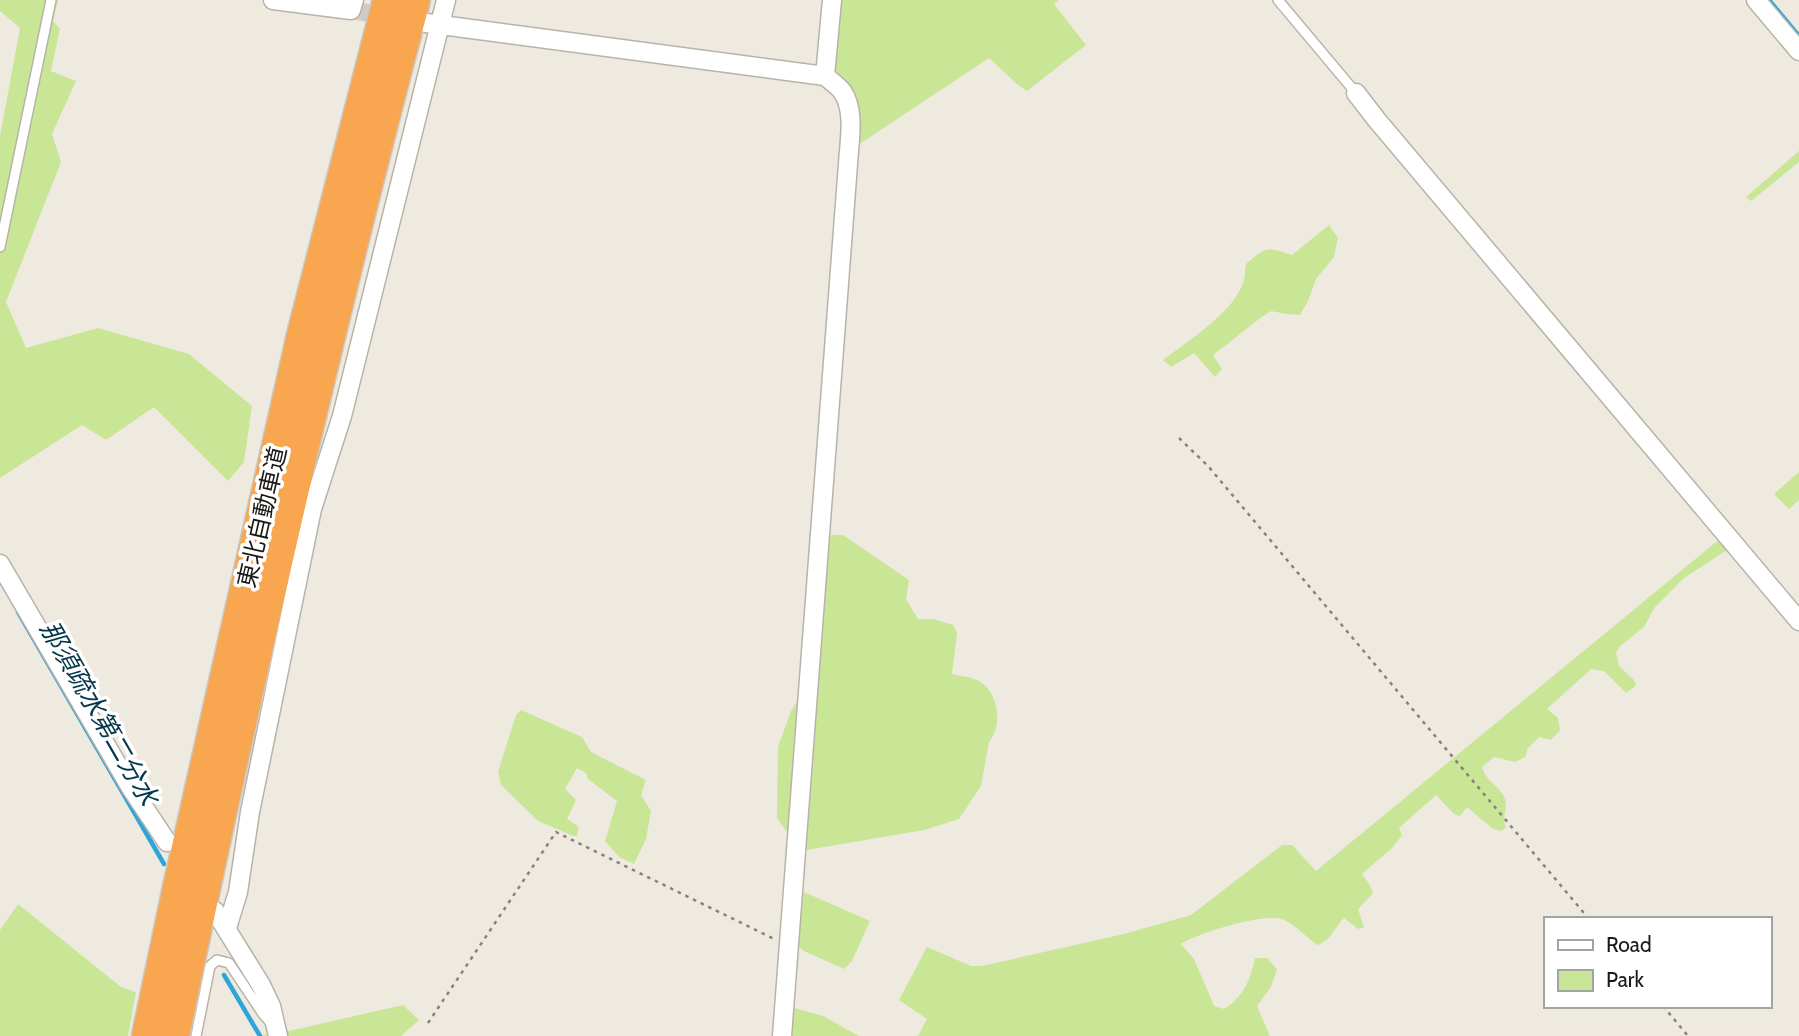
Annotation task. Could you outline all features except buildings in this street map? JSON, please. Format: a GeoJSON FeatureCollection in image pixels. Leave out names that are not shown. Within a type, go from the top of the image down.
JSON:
{"type":"FeatureCollection","features":[{"type":"Feature","properties":{"kind":"highway","name":"東北自動車道"},"geometry":{"type":"LineString","coordinates":[[148,1036],[303,335],[389,0]]}},
{"type":"Feature","properties":{"kind":"highway","name":"東北自動車道"},"geometry":{"type":"LineString","coordinates":[[173,1036],[242,713],[325,354],[426,16]]}},
{"type":"Feature","properties":{"kind":"street"},"geometry":{"type":"LineString","coordinates":[[273,0],[351,10],[354,0]]}},
{"type":"Feature","properties":{"kind":"street"},"geometry":{"type":"LineString","coordinates":[[227,928],[238,892],[250,812],[312,509],[342,416],[426,16],[446,0]]}},
{"type":"Feature","properties":{"kind":"street"},"geometry":{"type":"LineString","coordinates":[[825,76],[832,0]]}},
{"type":"Feature","properties":{"kind":"street"},"geometry":{"type":"LineString","coordinates":[[1756,0],[1799,51]]}},
{"type":"Feature","properties":{"kind":"street"},"geometry":{"type":"LineString","coordinates":[[426,16],[825,76],[841,90],[846,99],[850,130],[782,1036]]}},
{"type":"Feature","properties":{"kind":"street"},"geometry":{"type":"LineString","coordinates":[[1356,93],[1799,621]]}},
{"type":"Feature","properties":{"kind":"street"},"geometry":{"type":"LineString","coordinates":[[1,568],[131,788],[167,842]]}},
{"type":"Feature","properties":{"kind":"street"},"geometry":{"type":"LineString","coordinates":[[215,911],[261,985],[271,1006],[277,1031]]}},
{"type":"Feature","properties":{"kind":"lane"},"geometry":{"type":"LineString","coordinates":[[0,247],[51,0]]}},
{"type":"Feature","properties":{"kind":"lane"},"geometry":{"type":"LineString","coordinates":[[1278,0],[1356,93]]}},
{"type":"Feature","properties":{"kind":"lane"},"geometry":{"type":"LineString","coordinates":[[196,1036],[210,965],[217,960],[229,963],[262,1014],[277,1031]]}},
{"type":"Feature","properties":{"kind":"path"},"geometry":{"type":"LineString","coordinates":[[1179,438],[1208,466],[1587,917]]}},
{"type":"Feature","properties":{"kind":"path"},"geometry":{"type":"LineString","coordinates":[[428,1023],[556,832],[789,946]]}},
{"type":"Feature","properties":{"kind":"path"},"geometry":{"type":"LineString","coordinates":[[1665,1008],[1688,1036]]}},
{"type":"Feature","properties":{"kind":"green space"},"geometry":{"type":"Polygon","coordinates":[[[0,0],[58,0],[53,21],[60,29],[51,71],[76,81],[52,134],[61,162],[6,302],[26,348],[98,328],[189,354],[252,406],[244,462],[228,481],[154,407],[106,440],[82,425],[0,478],[0,136],[20,28],[0,11],[0,0]]]}},
{"type":"Feature","properties":{"kind":"green space"},"geometry":{"type":"Polygon","coordinates":[[[834,0],[1059,0],[1054,4],[1086,45],[1027,91],[989,58],[861,143],[852,136],[829,69],[834,0]]]}},
{"type":"Feature","properties":{"kind":"green space"},"geometry":{"type":"Polygon","coordinates":[[[1799,151],[1799,162],[1751,201],[1746,197],[1799,151]]]}},
{"type":"Feature","properties":{"kind":"green space"},"geometry":{"type":"Polygon","coordinates":[[[1329,225],[1338,238],[1334,257],[1316,279],[1300,315],[1271,311],[1256,321],[1213,355],[1222,369],[1215,377],[1194,353],[1171,367],[1163,360],[1210,324],[1231,303],[1244,280],[1246,264],[1253,258],[1267,250],[1292,255],[1329,225]]]}},
{"type":"Feature","properties":{"kind":"green space"},"geometry":{"type":"Polygon","coordinates":[[[1799,472],[1799,500],[1789,509],[1774,494],[1799,472]]]}},
{"type":"Feature","properties":{"kind":"green space"},"geometry":{"type":"Polygon","coordinates":[[[831,535],[843,535],[909,580],[906,599],[918,619],[934,619],[953,625],[957,633],[952,674],[976,680],[986,686],[995,701],[997,718],[989,742],[981,786],[959,819],[924,830],[807,850],[794,842],[777,818],[778,747],[791,711],[816,672],[826,542],[831,535]]]}},
{"type":"Feature","properties":{"kind":"green space"},"geometry":{"type":"Polygon","coordinates":[[[1721,538],[1730,548],[1684,578],[1655,607],[1644,627],[1620,646],[1616,653],[1619,666],[1634,680],[1636,686],[1626,693],[1604,671],[1591,669],[1547,709],[1558,718],[1560,730],[1551,740],[1539,737],[1528,748],[1525,757],[1515,762],[1494,757],[1482,767],[1505,799],[1506,827],[1502,831],[1493,829],[1467,807],[1460,816],[1454,814],[1436,795],[1399,828],[1402,835],[1393,847],[1362,874],[1373,893],[1358,909],[1364,927],[1358,929],[1344,918],[1329,937],[1317,945],[1286,921],[1260,919],[1215,930],[1181,944],[1194,959],[1214,1006],[1224,1009],[1237,999],[1245,987],[1255,958],[1267,958],[1277,969],[1271,987],[1257,1006],[1270,1036],[918,1036],[927,1019],[899,1000],[927,947],[971,966],[982,966],[1124,934],[1191,915],[1282,845],[1292,845],[1316,871],[1721,538]]]}},
{"type":"Feature","properties":{"kind":"green space"},"geometry":{"type":"Polygon","coordinates":[[[521,710],[582,737],[591,752],[646,780],[641,795],[651,811],[646,839],[634,864],[619,857],[605,841],[617,801],[588,779],[586,773],[577,768],[565,789],[576,800],[567,819],[579,827],[577,836],[538,821],[501,785],[498,772],[516,715],[521,710]]]}},
{"type":"Feature","properties":{"kind":"green space"},"geometry":{"type":"Polygon","coordinates":[[[804,892],[870,921],[852,961],[844,969],[804,951],[793,943],[799,894],[804,892]]]}},
{"type":"Feature","properties":{"kind":"green space"},"geometry":{"type":"Polygon","coordinates":[[[18,904],[121,987],[136,992],[128,1036],[0,1036],[0,930],[18,904]]]}},
{"type":"Feature","properties":{"kind":"green space"},"geometry":{"type":"Polygon","coordinates":[[[403,1005],[419,1020],[401,1036],[261,1036],[289,1031],[403,1005]]]}},
{"type":"Feature","properties":{"kind":"green space"},"geometry":{"type":"Polygon","coordinates":[[[791,1007],[823,1016],[859,1036],[776,1036],[791,1007]]]}},
{"type":"Feature","properties":{"kind":"waterway"},"geometry":{"type":"LineString","coordinates":[[1769,0],[1799,36]]}},
{"type":"Feature","properties":{"kind":"waterway","name":"那須疏水第二分水"},"geometry":{"type":"LineString","coordinates":[[18,612],[164,864]]}},
{"type":"Feature","properties":{"kind":"waterway","name":"那須疏水第二分水"},"geometry":{"type":"LineString","coordinates":[[224,975],[260,1036]]}},
{"type":"Feature","properties":{"kind":"tunnel"},"geometry":{"type":"LineString","coordinates":[[351,10],[392,17]]}}]}
